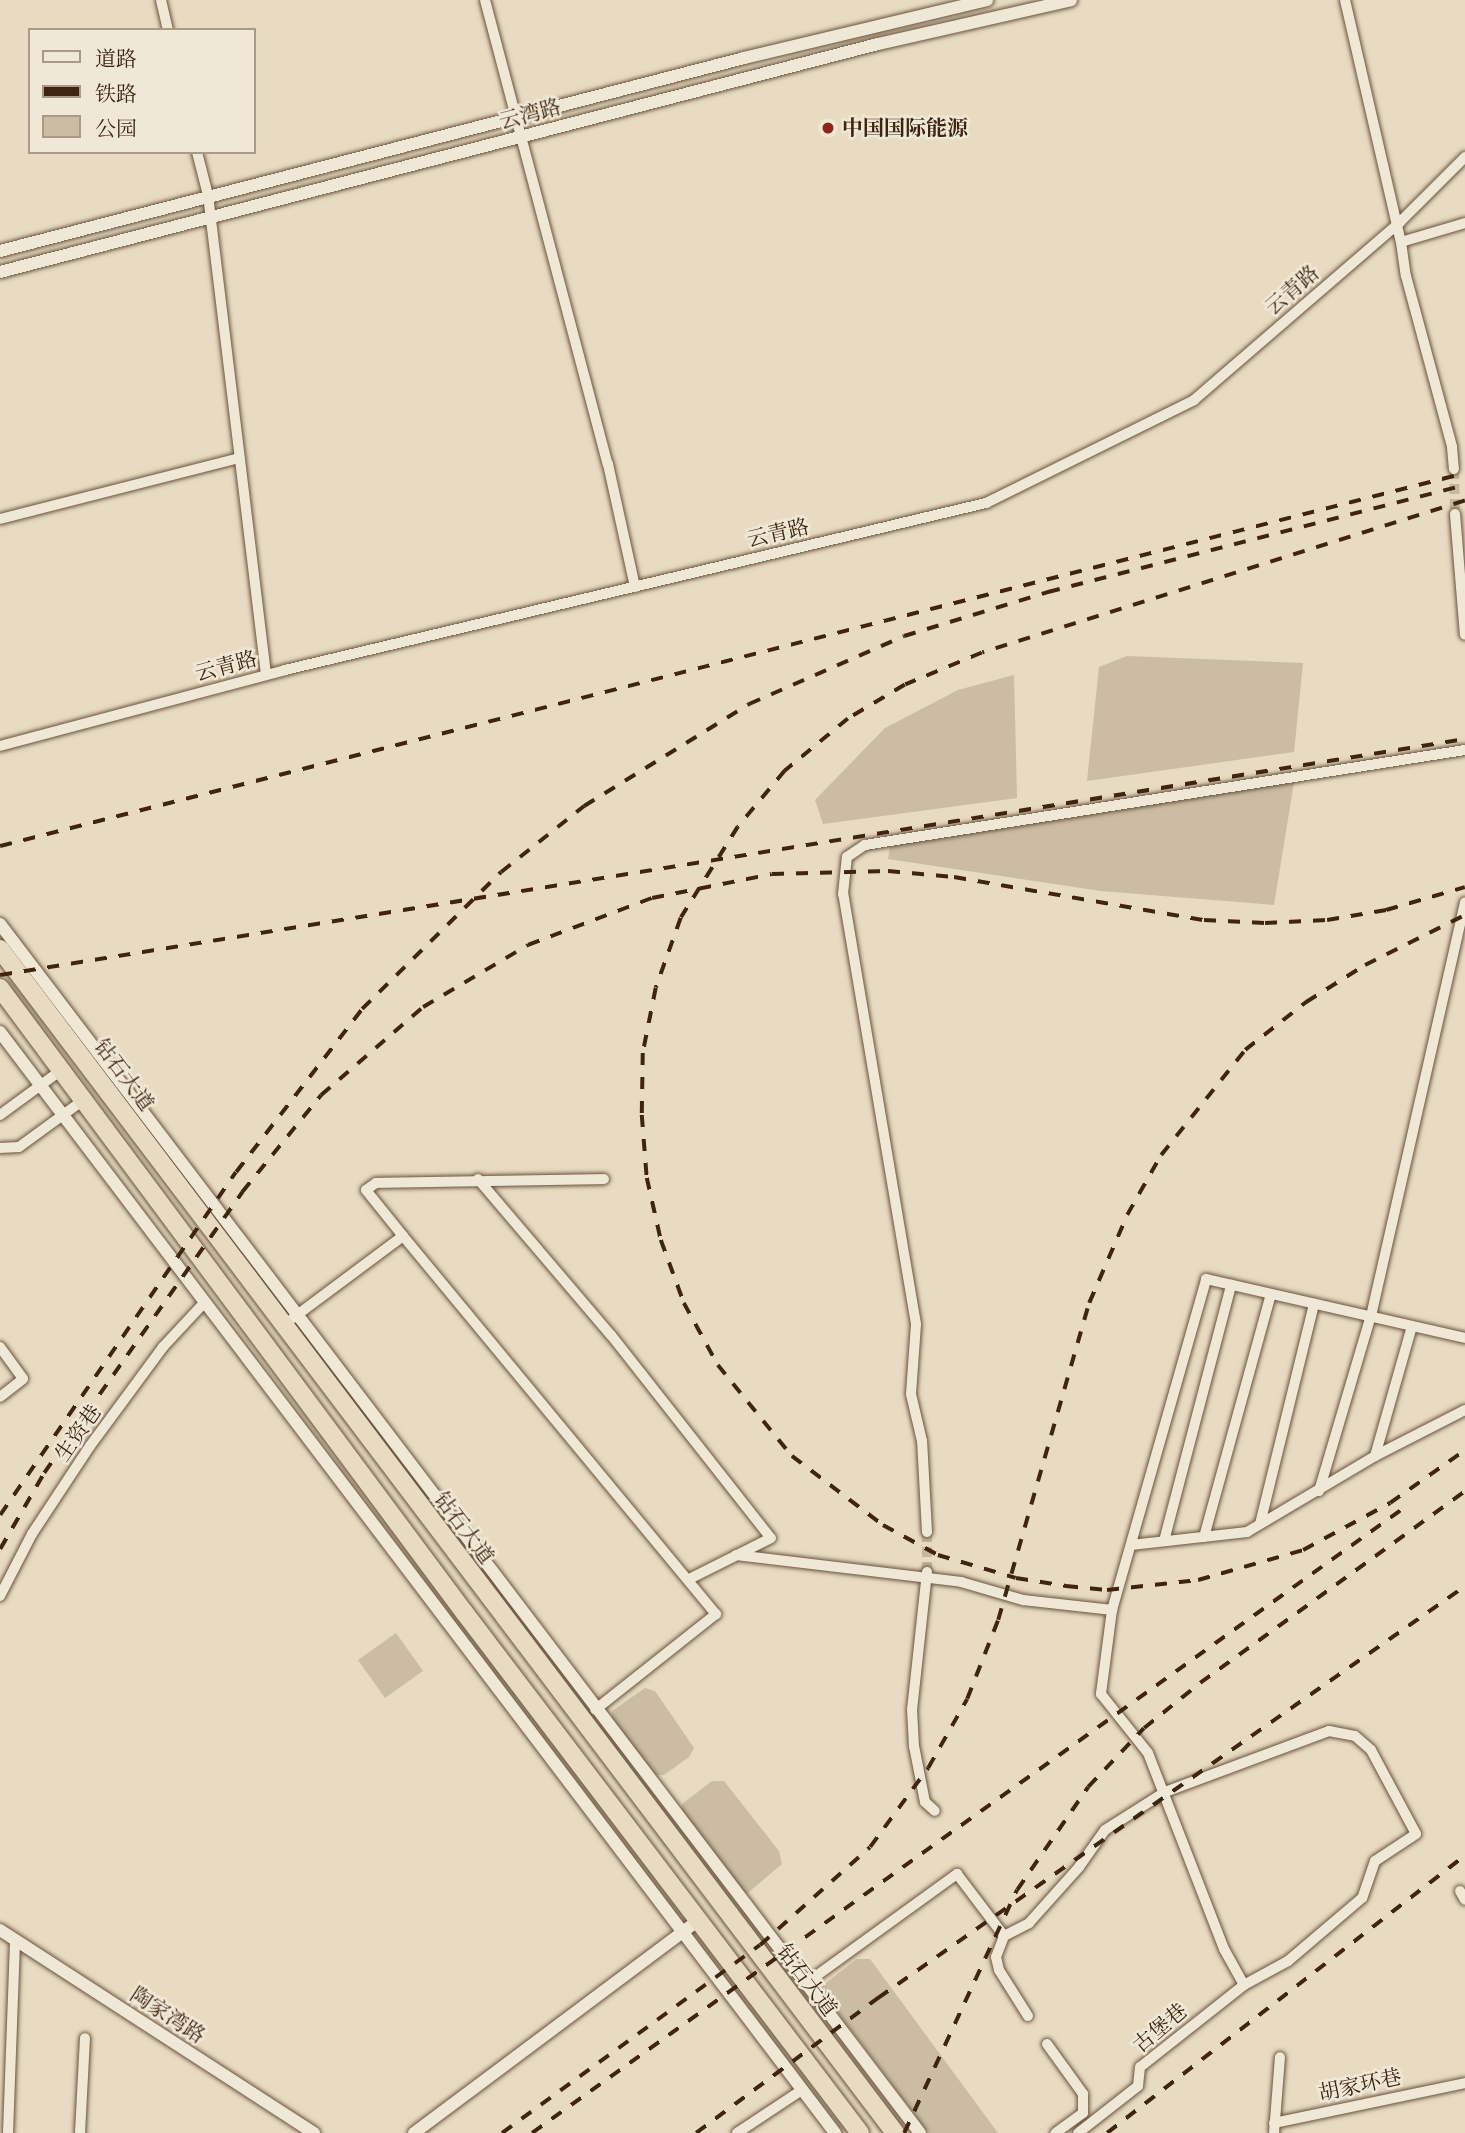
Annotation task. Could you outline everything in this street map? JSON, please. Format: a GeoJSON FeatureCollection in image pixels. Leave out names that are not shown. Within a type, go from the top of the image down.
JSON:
{"type":"FeatureCollection","features":[{"type":"Feature","properties":{"kind":"highway","name":"钻石大道"},"geometry":{"type":"LineString","coordinates":[[0,949],[487,1596],[609,1743],[895,2133]]}},
{"type":"Feature","properties":{"kind":"highway"},"geometry":{"type":"LineString","coordinates":[[0,988],[82,1101],[860,2133]]}},
{"type":"Feature","properties":{"kind":"street"},"geometry":{"type":"LineString","coordinates":[[161,0],[168,28]]}},
{"type":"Feature","properties":{"kind":"street"},"geometry":{"type":"LineString","coordinates":[[485,0],[608,464],[635,587]]}},
{"type":"Feature","properties":{"kind":"street","name":"云湾路"},"geometry":{"type":"LineString","coordinates":[[0,251],[208,195],[987,0]]}},
{"type":"Feature","properties":{"kind":"street","name":"云湾路"},"geometry":{"type":"LineString","coordinates":[[0,272],[520,136],[1071,0]]}},
{"type":"Feature","properties":{"kind":"street"},"geometry":{"type":"LineString","coordinates":[[1345,0],[1400,222],[1401,242],[1454,469]]}},
{"type":"Feature","properties":{"kind":"street"},"geometry":{"type":"LineString","coordinates":[[198,154],[208,195],[266,675]]}},
{"type":"Feature","properties":{"kind":"street","name":"云青路"},"geometry":{"type":"LineString","coordinates":[[0,746],[266,675],[986,503],[1194,400],[1400,222],[1465,157]]}},
{"type":"Feature","properties":{"kind":"street"},"geometry":{"type":"LineString","coordinates":[[1401,242],[1465,223]]}},
{"type":"Feature","properties":{"kind":"street"},"geometry":{"type":"LineString","coordinates":[[0,519],[239,458]]}},
{"type":"Feature","properties":{"kind":"street"},"geometry":{"type":"LineString","coordinates":[[1455,514],[1465,635]]}},
{"type":"Feature","properties":{"kind":"street"},"geometry":{"type":"LineString","coordinates":[[927,1532],[922,1441],[911,1394],[916,1324],[843,894],[847,857],[865,845],[1465,750]]}},
{"type":"Feature","properties":{"kind":"street"},"geometry":{"type":"LineString","coordinates":[[1319,1491],[1371,1317],[1465,903]]}},
{"type":"Feature","properties":{"kind":"street"},"geometry":{"type":"LineString","coordinates":[[0,924],[299,1313],[595,1710],[609,1743],[805,1984],[920,2133]]}},
{"type":"Feature","properties":{"kind":"street"},"geometry":{"type":"LineString","coordinates":[[0,1032],[835,2133]]}},
{"type":"Feature","properties":{"kind":"street"},"geometry":{"type":"LineString","coordinates":[[0,1115],[38,1084],[60,1071]]}},
{"type":"Feature","properties":{"kind":"street"},"geometry":{"type":"LineString","coordinates":[[0,1148],[19,1147],[82,1101]]}},
{"type":"Feature","properties":{"kind":"street"},"geometry":{"type":"LineString","coordinates":[[595,1710],[716,1614],[366,1190],[376,1183],[478,1179],[604,1179]]}},
{"type":"Feature","properties":{"kind":"street"},"geometry":{"type":"LineString","coordinates":[[478,1179],[611,1335],[771,1538],[689,1579]]}},
{"type":"Feature","properties":{"kind":"street"},"geometry":{"type":"LineString","coordinates":[[283,1326],[403,1236]]}},
{"type":"Feature","properties":{"kind":"street"},"geometry":{"type":"LineString","coordinates":[[1244,1985],[1224,1949],[1148,1752],[1101,1694],[1112,1610],[1206,1279],[1465,1338]]}},
{"type":"Feature","properties":{"kind":"street"},"geometry":{"type":"LineString","coordinates":[[1164,1541],[1231,1285]]}},
{"type":"Feature","properties":{"kind":"street"},"geometry":{"type":"LineString","coordinates":[[1204,1537],[1271,1294]]}},
{"type":"Feature","properties":{"kind":"street","name":"生资巷"},"geometry":{"type":"LineString","coordinates":[[0,1596],[32,1534],[90,1446],[163,1347],[205,1303]]}},
{"type":"Feature","properties":{"kind":"street"},"geometry":{"type":"LineString","coordinates":[[1260,1524],[1314,1304]]}},
{"type":"Feature","properties":{"kind":"street"},"geometry":{"type":"LineString","coordinates":[[1375,1456],[1412,1326]]}},
{"type":"Feature","properties":{"kind":"street"},"geometry":{"type":"LineString","coordinates":[[0,1347],[23,1379],[0,1396]]}},
{"type":"Feature","properties":{"kind":"street"},"geometry":{"type":"LineString","coordinates":[[1131,1545],[1247,1532],[1375,1456],[1465,1410]]}},
{"type":"Feature","properties":{"kind":"street"},"geometry":{"type":"LineString","coordinates":[[736,1555],[927,1575],[1023,1600],[1112,1610]]}},
{"type":"Feature","properties":{"kind":"street"},"geometry":{"type":"LineString","coordinates":[[927,1575],[912,1709],[914,1746],[925,1802],[934,1811]]}},
{"type":"Feature","properties":{"kind":"street"},"geometry":{"type":"LineString","coordinates":[[487,1596],[502,1586]]}},
{"type":"Feature","properties":{"kind":"street","name":"古堡巷"},"geometry":{"type":"LineString","coordinates":[[1078,2133],[1138,2086],[1140,2067],[1244,1985],[1288,1961],[1362,1898],[1375,1861],[1416,1834],[1371,1750],[1354,1736],[1329,1731],[1165,1792]]}},
{"type":"Feature","properties":{"kind":"street"},"geometry":{"type":"LineString","coordinates":[[1028,2016],[999,1970],[996,1957],[1004,1936],[1029,1923],[1079,1867],[1105,1830],[1165,1792]]}},
{"type":"Feature","properties":{"kind":"street"},"geometry":{"type":"LineString","coordinates":[[623,1853],[638,1840]]}},
{"type":"Feature","properties":{"kind":"street"},"geometry":{"type":"LineString","coordinates":[[805,1984],[957,1874],[1004,1936]]}},
{"type":"Feature","properties":{"kind":"street"},"geometry":{"type":"LineString","coordinates":[[414,2133],[699,1920]]}},
{"type":"Feature","properties":{"kind":"street","name":"陶家湾路"},"geometry":{"type":"LineString","coordinates":[[0,1930],[314,2133]]}},
{"type":"Feature","properties":{"kind":"street"},"geometry":{"type":"LineString","coordinates":[[8,2133],[15,1940]]}},
{"type":"Feature","properties":{"kind":"street"},"geometry":{"type":"LineString","coordinates":[[80,2133],[85,2038]]}},
{"type":"Feature","properties":{"kind":"street"},"geometry":{"type":"LineString","coordinates":[[1047,2044],[1083,2094],[1083,2113],[1055,2133]]}},
{"type":"Feature","properties":{"kind":"street"},"geometry":{"type":"LineString","coordinates":[[1274,2128],[1280,2057]]}},
{"type":"Feature","properties":{"kind":"street","name":"胡家环巷"},"geometry":{"type":"LineString","coordinates":[[1274,2128],[1465,2083]]}},
{"type":"Feature","properties":{"kind":"street"},"geometry":{"type":"LineString","coordinates":[[737,2133],[802,2090]]}},
{"type":"Feature","properties":{"kind":"green space"},"geometry":{"type":"Polygon","coordinates":[[[1127,656],[1303,663],[1294,752],[1087,781],[1099,667],[1127,656]]]}},
{"type":"Feature","properties":{"kind":"green space"},"geometry":{"type":"Polygon","coordinates":[[[1014,675],[1017,798],[823,824],[815,800],[885,728],[958,690],[1014,675]]]}},
{"type":"Feature","properties":{"kind":"green space"},"geometry":{"type":"Polygon","coordinates":[[[1295,776],[1274,905],[1101,891],[888,859],[891,840],[1295,776]]]}},
{"type":"Feature","properties":{"kind":"green space"},"geometry":{"type":"Polygon","coordinates":[[[396,1633],[423,1671],[385,1698],[358,1660],[396,1633]]]}},
{"type":"Feature","properties":{"kind":"green space"},"geometry":{"type":"Polygon","coordinates":[[[645,1688],[655,1691],[694,1748],[689,1757],[664,1775],[656,1775],[612,1718],[612,1711],[645,1688]]]}},
{"type":"Feature","properties":{"kind":"green space"},"geometry":{"type":"Polygon","coordinates":[[[712,1781],[724,1781],[779,1851],[782,1864],[748,1893],[742,1892],[682,1812],[682,1804],[712,1781]]]}},
{"type":"Feature","properties":{"kind":"green space"},"geometry":{"type":"Polygon","coordinates":[[[857,1959],[870,1959],[998,2133],[929,2133],[823,1993],[822,1986],[857,1959]]]}},
{"type":"Feature","properties":{"kind":"tunnel"},"geometry":{"type":"LineString","coordinates":[[1454,469],[1455,514]]}},
{"type":"Feature","properties":{"kind":"tunnel"},"geometry":{"type":"LineString","coordinates":[[927,1532],[927,1572]]}},
{"type":"Feature","properties":{"kind":"railway"},"geometry":{"type":"LineString","coordinates":[[0,846],[1465,473]]}},
{"type":"Feature","properties":{"kind":"railway"},"geometry":{"type":"LineString","coordinates":[[0,1515],[236,1172],[362,1009],[501,872],[584,806],[749,704],[904,636],[1048,592],[1465,485]]}},
{"type":"Feature","properties":{"kind":"railway"},"geometry":{"type":"LineString","coordinates":[[1465,501],[982,653],[905,685],[848,719],[785,771],[738,827],[681,918],[656,988],[643,1053],[642,1115],[647,1178],[661,1240],[684,1303],[718,1365],[792,1456],[883,1525],[938,1555],[1016,1578],[1107,1590],[1198,1580],[1303,1550],[1390,1503],[1465,1450]]}},
{"type":"Feature","properties":{"kind":"railway"},"geometry":{"type":"LineString","coordinates":[[0,975],[1465,739]]}},
{"type":"Feature","properties":{"kind":"railway"},"geometry":{"type":"LineString","coordinates":[[0,1549],[44,1473],[242,1192],[321,1095],[423,1007],[528,945],[652,898],[772,874],[888,871],[954,877],[1204,920],[1265,923],[1327,920],[1386,910],[1465,887]]}},
{"type":"Feature","properties":{"kind":"railway"},"geometry":{"type":"LineString","coordinates":[[502,2133],[760,1945],[870,1847],[928,1768],[967,1699],[998,1620],[1089,1303],[1127,1215],[1161,1155],[1245,1050],[1306,1002],[1365,965],[1465,915]]}},
{"type":"Feature","properties":{"kind":"railway"},"geometry":{"type":"LineString","coordinates":[[904,2133],[1017,1890],[1088,1787],[1144,1728],[1200,1683],[1465,1491]]}},
{"type":"Feature","properties":{"kind":"railway"},"geometry":{"type":"LineString","coordinates":[[532,2133],[1405,1507]]}},
{"type":"Feature","properties":{"kind":"railway"},"geometry":{"type":"LineString","coordinates":[[696,2133],[878,1998],[1465,1586]]}},
{"type":"Feature","properties":{"kind":"railway"},"geometry":{"type":"LineString","coordinates":[[1107,2133],[1465,1855]]}},
{"type":"Feature","properties":{"kind":"place","name":"中国国际能源"},"geometry":{"type":"Point","coordinates":[828,128]}}]}
